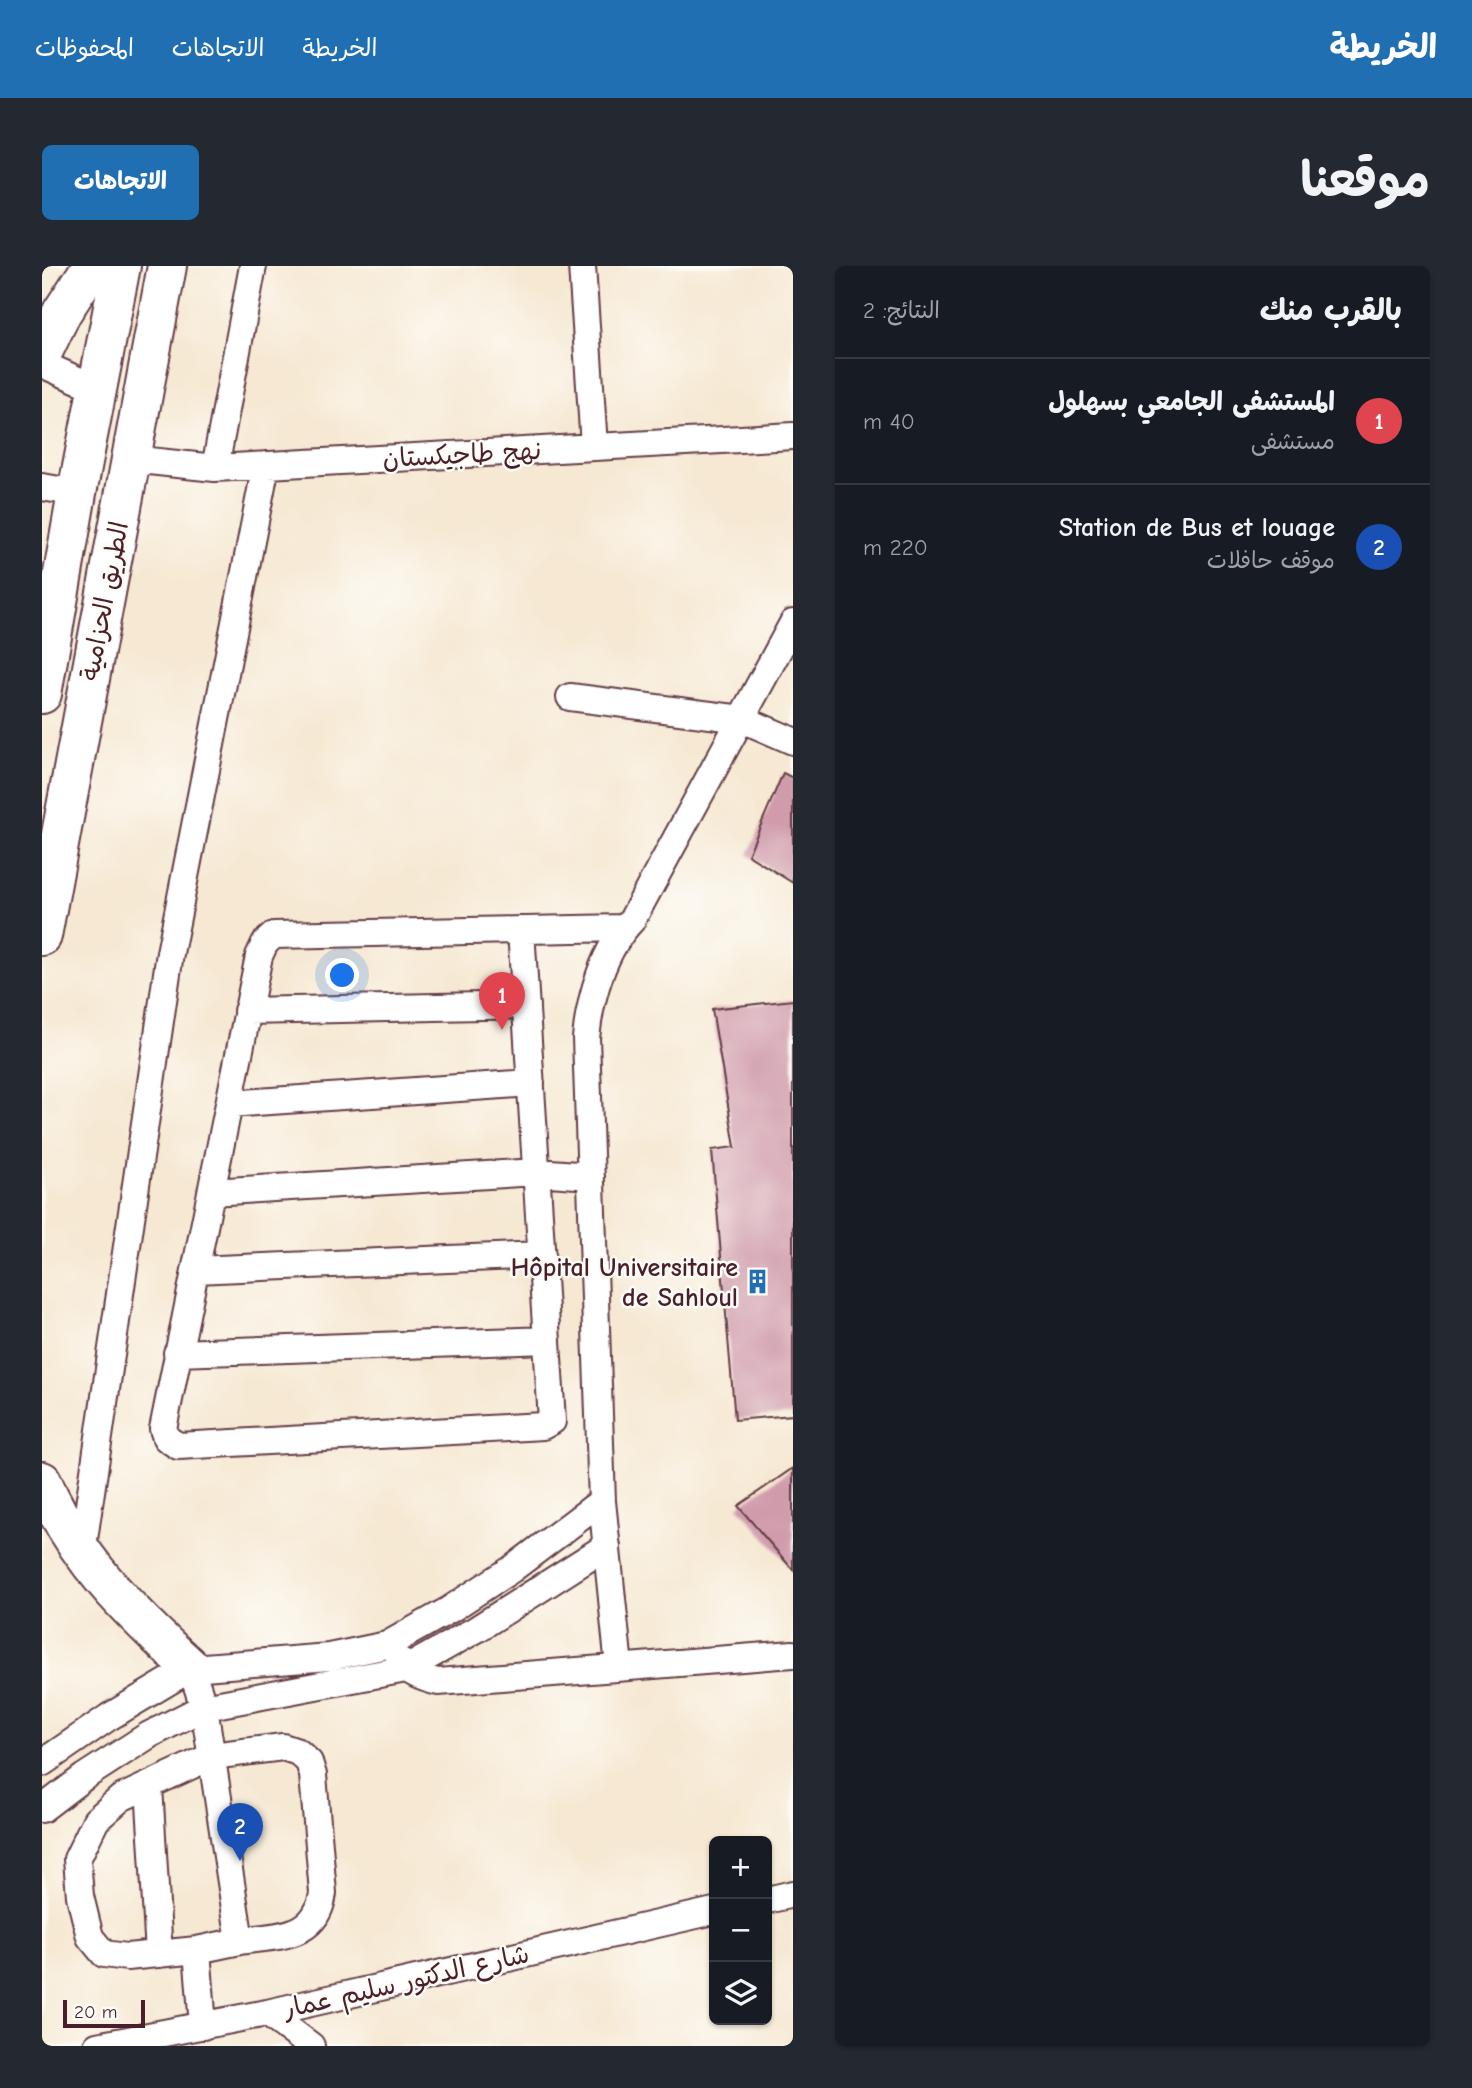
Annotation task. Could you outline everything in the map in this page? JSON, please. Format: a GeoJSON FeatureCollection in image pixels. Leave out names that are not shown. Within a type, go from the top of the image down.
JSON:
{"type":"FeatureCollection","features":[{"type":"Feature","properties":{"kind":"highway"},"geometry":{"type":"LineString","coordinates":[[42,354],[62,312],[92,266]]}},
{"type":"Feature","properties":{"kind":"highway","name":"الطريق الحزامية"},"geometry":{"type":"LineString","coordinates":[[42,694],[60,490],[98,389],[121,266]]}},
{"type":"Feature","properties":{"kind":"highway","name":"الطريق الحزامية"},"geometry":{"type":"LineString","coordinates":[[42,936],[167,266]]}},
{"type":"Feature","properties":{"kind":"highway"},"geometry":{"type":"LineString","coordinates":[[42,1481],[56,1513],[110,1589],[191,1668]]}},
{"type":"Feature","properties":{"kind":"street"},"geometry":{"type":"LineString","coordinates":[[215,468],[253,266]]}},
{"type":"Feature","properties":{"kind":"street"},"geometry":{"type":"LineString","coordinates":[[582,266],[594,446]]}},
{"type":"Feature","properties":{"kind":"street"},"geometry":{"type":"LineString","coordinates":[[42,364],[98,389]]}},
{"type":"Feature","properties":{"kind":"street","name":"نهج طاجيكستان"},"geometry":{"type":"LineString","coordinates":[[130,459],[215,468],[793,436]]}},
{"type":"Feature","properties":{"kind":"street"},"geometry":{"type":"LineString","coordinates":[[82,1553],[170,953],[266,465]]}},
{"type":"Feature","properties":{"kind":"street"},"geometry":{"type":"LineString","coordinates":[[619,1667],[602,1501],[586,1038],[589,1008],[596,981],[624,928],[632,920],[793,623]]}},
{"type":"Feature","properties":{"kind":"street"},"geometry":{"type":"LineString","coordinates":[[570,697],[742,719],[793,741]]}},
{"type":"Feature","properties":{"kind":"street"},"geometry":{"type":"LineString","coordinates":[[521,930],[552,1421],[548,1425],[178,1446],[166,1438],[163,1429],[177,1353],[247,1011],[259,956],[265,943],[274,935],[521,930],[624,928]]}},
{"type":"Feature","properties":{"kind":"street"},"geometry":{"type":"LineString","coordinates":[[247,1011],[526,1006]]}},
{"type":"Feature","properties":{"kind":"street"},"geometry":{"type":"LineString","coordinates":[[229,1104],[531,1083]]}},
{"type":"Feature","properties":{"kind":"street"},"geometry":{"type":"LineString","coordinates":[[211,1192],[536,1172],[591,1176]]}},
{"type":"Feature","properties":{"kind":"street"},"geometry":{"type":"LineString","coordinates":[[195,1269],[542,1255]]}},
{"type":"Feature","properties":{"kind":"street"},"geometry":{"type":"LineString","coordinates":[[177,1353],[547,1340]]}},
{"type":"Feature","properties":{"kind":"street"},"geometry":{"type":"LineString","coordinates":[[42,1763],[109,1717],[191,1668],[329,1657],[387,1645],[449,1610],[512,1569],[602,1501]]}},
{"type":"Feature","properties":{"kind":"street"},"geometry":{"type":"LineString","coordinates":[[42,1809],[84,1777],[149,1735],[204,1707],[406,1669],[477,1629],[607,1546]]}},
{"type":"Feature","properties":{"kind":"street"},"geometry":{"type":"LineString","coordinates":[[387,1645],[406,1669],[421,1678],[438,1682],[793,1654]]}},
{"type":"Feature","properties":{"kind":"street"},"geometry":{"type":"LineString","coordinates":[[191,1668],[204,1707],[240,1941]]}},
{"type":"Feature","properties":{"kind":"street"},"geometry":{"type":"LineString","coordinates":[[283,1747],[298,1752],[309,1762],[313,1775],[323,1893],[321,1907],[312,1923],[295,1931],[197,1950],[127,1957],[104,1954],[90,1937],[80,1896],[77,1859],[96,1820],[121,1798],[212,1756],[283,1747]]}},
{"type":"Feature","properties":{"kind":"street"},"geometry":{"type":"LineString","coordinates":[[149,1786],[159,1954]]}},
{"type":"Feature","properties":{"kind":"street"},"geometry":{"type":"LineString","coordinates":[[771,1899],[793,1894]]}},
{"type":"Feature","properties":{"kind":"street","name":"شارع الدكتور سليم عمار"},"geometry":{"type":"LineString","coordinates":[[97,2046],[267,2013],[709,1912]]}},
{"type":"Feature","properties":{"kind":"street"},"geometry":{"type":"LineString","coordinates":[[197,1950],[203,2026]]}},
{"type":"Feature","properties":{"kind":"street"},"geometry":{"type":"LineString","coordinates":[[267,2013],[311,2046]]}},
{"type":"Feature","properties":{"kind":"building"},"geometry":{"type":"Polygon","coordinates":[[[783,773],[793,778],[793,883],[748,855],[783,773]]]}},
{"type":"Feature","properties":{"kind":"building","name":"Hôpital Universitaire de Sahloul"},"geometry":{"type":"Polygon","coordinates":[[[793,1000],[793,1415],[735,1420],[712,1150],[735,1147],[712,1009],[793,1000]]]}},
{"type":"Feature","properties":{"kind":"building"},"geometry":{"type":"Polygon","coordinates":[[[793,1468],[793,1570],[738,1506],[793,1468]]]}},
{"type":"Feature","properties":{"kind":"place","name":"المستشفى الجامعي بسهلول"},"geometry":{"type":"Point","coordinates":[502,1030]}},
{"type":"Feature","properties":{"kind":"place","name":"Hôpital Universitaire de Sahloul"},"geometry":{"type":"Point","coordinates":[758,1282]}},
{"type":"Feature","properties":{"kind":"place","name":"Station de Bus et louage"},"geometry":{"type":"Point","coordinates":[240,1861]}}]}
